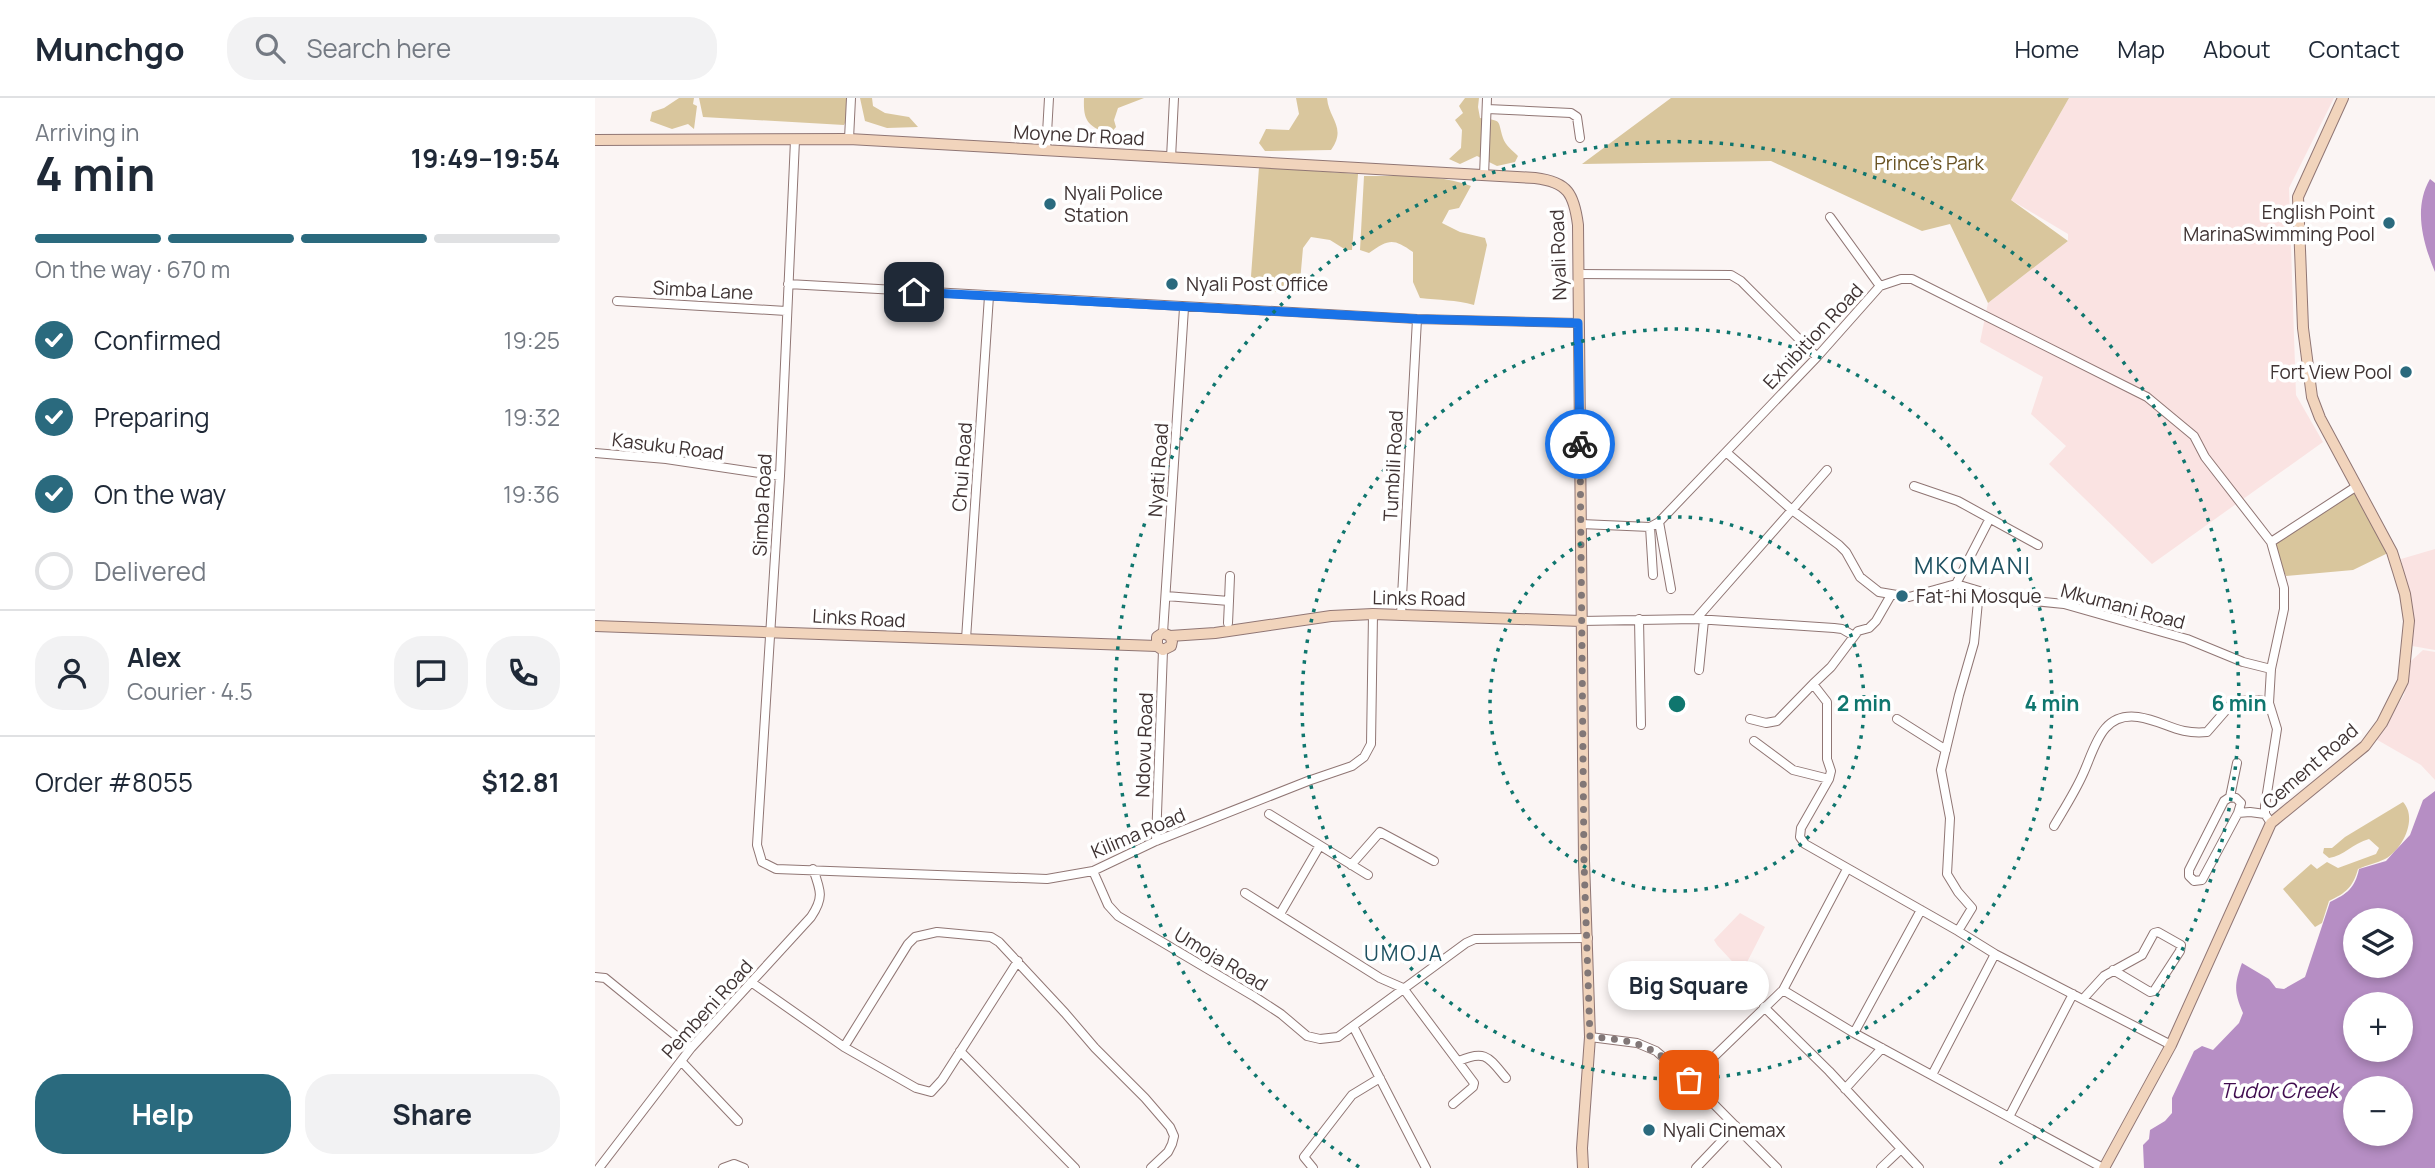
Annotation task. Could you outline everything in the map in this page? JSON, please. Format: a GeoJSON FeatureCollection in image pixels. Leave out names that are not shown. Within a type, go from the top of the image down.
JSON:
{"type":"FeatureCollection","features":[{"type":"Feature","properties":{"kind":"main road","name":"Cement Road"},"geometry":{"type":"LineString","coordinates":[[2103,1168],[2171,1045],[2268,819],[2365,746],[2382,723],[2403,681],[2409,621],[2405,594],[2392,552],[2320,418],[2312,397],[2303,328],[2298,197],[2343,98]]}},
{"type":"Feature","properties":{"kind":"main road","name":"Moyne Dr Road"},"geometry":{"type":"LineString","coordinates":[[595,140],[849,139],[1535,178],[1560,184]]}},
{"type":"Feature","properties":{"kind":"main road","name":"Nyali Road"},"geometry":{"type":"LineString","coordinates":[[1560,184],[1569,191],[1576,211],[1578,274],[1584,862],[1590,1037],[1583,1168]]}},
{"type":"Feature","properties":{"kind":"main road","name":"Links Road"},"geometry":{"type":"LineString","coordinates":[[595,625],[1121,645],[1163,642],[1331,616],[1373,614],[1581,621]]}},
{"type":"Feature","properties":{"kind":"street"},"geometry":{"type":"LineString","coordinates":[[849,139],[851,98]]}},
{"type":"Feature","properties":{"kind":"street"},"geometry":{"type":"LineString","coordinates":[[1046,150],[1049,98]]}},
{"type":"Feature","properties":{"kind":"street"},"geometry":{"type":"LineString","coordinates":[[1171,158],[1174,98]]}},
{"type":"Feature","properties":{"kind":"street"},"geometry":{"type":"LineString","coordinates":[[1484,176],[1487,98]]}},
{"type":"Feature","properties":{"kind":"street"},"geometry":{"type":"LineString","coordinates":[[1487,109],[1571,113],[1577,117],[1580,138]]}},
{"type":"Feature","properties":{"kind":"street","name":"Simba Road"},"geometry":{"type":"LineString","coordinates":[[768,867],[762,862],[757,845],[779,476],[795,140]]}},
{"type":"Feature","properties":{"kind":"street"},"geometry":{"type":"LineString","coordinates":[[1830,217],[1880,286]]}},
{"type":"Feature","properties":{"kind":"street"},"geometry":{"type":"LineString","coordinates":[[1578,274],[1731,275],[1741,281],[1817,357]]}},
{"type":"Feature","properties":{"kind":"street","name":"Exhibition Road"},"geometry":{"type":"LineString","coordinates":[[1650,527],[1659,522],[1817,357],[1880,286],[1901,279],[1912,279],[2147,397],[2194,436],[2205,457],[2271,542]]}},
{"type":"Feature","properties":{"kind":"street"},"geometry":{"type":"LineString","coordinates":[[788,284],[1184,308],[1417,319],[1578,323]]}},
{"type":"Feature","properties":{"kind":"street","name":"Chui Road"},"geometry":{"type":"LineString","coordinates":[[966,639],[989,296]]}},
{"type":"Feature","properties":{"kind":"street","name":"Simba Lane"},"geometry":{"type":"LineString","coordinates":[[617,301],[786,311]]}},
{"type":"Feature","properties":{"kind":"street","name":"Nyati Road"},"geometry":{"type":"LineString","coordinates":[[1163,642],[1184,308]]}},
{"type":"Feature","properties":{"kind":"street","name":"Tumbili Road"},"geometry":{"type":"LineString","coordinates":[[1401,615],[1417,319]]}},
{"type":"Feature","properties":{"kind":"street"},"geometry":{"type":"LineString","coordinates":[[1726,452],[1792,510],[1839,545],[1860,577],[1879,592],[1909,597],[1956,584],[1989,520]]}},
{"type":"Feature","properties":{"kind":"street","name":"Kasuku Road"},"geometry":{"type":"LineString","coordinates":[[595,453],[666,459],[779,476]]}},
{"type":"Feature","properties":{"kind":"street"},"geometry":{"type":"LineString","coordinates":[[1699,670],[1700,620],[1827,470]]}},
{"type":"Feature","properties":{"kind":"street"},"geometry":{"type":"LineString","coordinates":[[1914,486],[1958,501],[2038,545]]}},
{"type":"Feature","properties":{"kind":"street"},"geometry":{"type":"LineString","coordinates":[[2238,813],[2268,819],[2277,729],[2269,704],[2271,669],[2284,609],[2284,588],[2271,542],[2357,486]]}},
{"type":"Feature","properties":{"kind":"street"},"geometry":{"type":"LineString","coordinates":[[1659,522],[1671,589]]}},
{"type":"Feature","properties":{"kind":"street"},"geometry":{"type":"LineString","coordinates":[[1581,524],[1650,527],[1653,575]]}},
{"type":"Feature","properties":{"kind":"street"},"geometry":{"type":"LineString","coordinates":[[1228,623],[1230,576]]}},
{"type":"Feature","properties":{"kind":"street","name":"Mkumani Road"},"geometry":{"type":"LineString","coordinates":[[1956,584],[2003,598],[2037,600],[2085,609],[2187,639],[2243,662],[2271,669]]}},
{"type":"Feature","properties":{"kind":"street"},"geometry":{"type":"LineString","coordinates":[[1958,930],[1972,908],[1947,874],[1950,818],[1941,770],[1975,643],[1979,591]]}},
{"type":"Feature","properties":{"kind":"street"},"geometry":{"type":"LineString","coordinates":[[1750,719],[1766,723],[1777,721],[1831,667],[1858,631],[1868,628],[1876,621],[1891,595]]}},
{"type":"Feature","properties":{"kind":"street"},"geometry":{"type":"LineString","coordinates":[[1166,596],[1229,601]]}},
{"type":"Feature","properties":{"kind":"street","name":"Kilima Road"},"geometry":{"type":"LineString","coordinates":[[768,867],[1047,879],[1093,871],[1156,841],[1352,766],[1364,757],[1371,744],[1373,614]]}},
{"type":"Feature","properties":{"kind":"street"},"geometry":{"type":"LineString","coordinates":[[1639,619],[1641,725]]}},
{"type":"Feature","properties":{"kind":"street"},"geometry":{"type":"LineString","coordinates":[[1581,621],[1700,620],[1834,628],[1854,636]]}},
{"type":"Feature","properties":{"kind":"street","name":"Ndovu Road"},"geometry":{"type":"LineString","coordinates":[[1156,841],[1163,642]]}},
{"type":"Feature","properties":{"kind":"street"},"geometry":{"type":"LineString","coordinates":[[1813,684],[1827,702],[1827,759],[1831,771],[1801,828],[1800,837],[1805,844],[1958,930],[1995,954],[2171,1045]]}},
{"type":"Feature","properties":{"kind":"street"},"geometry":{"type":"LineString","coordinates":[[2054,826],[2083,775],[2100,736],[2109,724],[2121,717],[2138,717],[2178,731],[2196,733],[2207,732],[2234,701],[2260,701],[2269,704]]}},
{"type":"Feature","properties":{"kind":"street"},"geometry":{"type":"LineString","coordinates":[[1897,719],[1946,750]]}},
{"type":"Feature","properties":{"kind":"street"},"geometry":{"type":"LineString","coordinates":[[1754,741],[1793,770],[1829,779]]}},
{"type":"Feature","properties":{"kind":"street"},"geometry":{"type":"LineString","coordinates":[[2230,797],[2237,763]]}},
{"type":"Feature","properties":{"kind":"street"},"geometry":{"type":"LineString","coordinates":[[2230,797],[2236,798],[2241,803],[2238,813],[2201,880],[2194,881],[2189,876],[2189,870],[2224,801],[2230,797]]}},
{"type":"Feature","properties":{"kind":"street"},"geometry":{"type":"LineString","coordinates":[[1269,814],[1368,875]]}},
{"type":"Feature","properties":{"kind":"street"},"geometry":{"type":"LineString","coordinates":[[1351,865],[1380,832],[1434,862]]}},
{"type":"Feature","properties":{"kind":"street"},"geometry":{"type":"LineString","coordinates":[[1280,914],[1319,847]]}},
{"type":"Feature","properties":{"kind":"street","name":"Pembeni Road"},"geometry":{"type":"LineString","coordinates":[[599,1168],[691,1048],[799,932],[820,904],[820,889],[813,869]]}},
{"type":"Feature","properties":{"kind":"street"},"geometry":{"type":"LineString","coordinates":[[1689,1080],[1783,990],[1847,869]]}},
{"type":"Feature","properties":{"kind":"street","name":"Umoja Road"},"geometry":{"type":"LineString","coordinates":[[1093,871],[1108,905],[1118,916],[1255,997],[1307,1036],[1320,1039],[1338,1037],[1475,939],[1588,938]]}},
{"type":"Feature","properties":{"kind":"street"},"geometry":{"type":"LineString","coordinates":[[1245,892],[1380,978],[1403,988],[1474,1083],[1473,1087],[1453,1104]]}},
{"type":"Feature","properties":{"kind":"street"},"geometry":{"type":"LineString","coordinates":[[1854,1033],[1921,910]]}},
{"type":"Feature","properties":{"kind":"street"},"geometry":{"type":"LineString","coordinates":[[844,1047],[915,937],[937,932],[991,937],[1018,961],[1170,1127],[1174,1136],[1172,1144],[1168,1152],[1151,1168]]}},
{"type":"Feature","properties":{"kind":"street"},"geometry":{"type":"LineString","coordinates":[[2083,999],[2104,976],[2113,971],[2142,955],[2153,935],[2158,932],[2181,945],[2180,951],[2154,991],[2150,992],[2113,971]]}},
{"type":"Feature","properties":{"kind":"street"},"geometry":{"type":"LineString","coordinates":[[1932,1075],[1995,954]]}},
{"type":"Feature","properties":{"kind":"street"},"geometry":{"type":"LineString","coordinates":[[751,982],[844,1047],[925,1092],[937,1088],[1018,961]]}},
{"type":"Feature","properties":{"kind":"street"},"geometry":{"type":"LineString","coordinates":[[595,977],[605,978],[691,1048]]}},
{"type":"Feature","properties":{"kind":"street"},"geometry":{"type":"LineString","coordinates":[[1783,990],[1854,1033],[2103,1168]]}},
{"type":"Feature","properties":{"kind":"street"},"geometry":{"type":"LineString","coordinates":[[2009,1116],[2073,995]]}},
{"type":"Feature","properties":{"kind":"street"},"geometry":{"type":"LineString","coordinates":[[1764,1007],[1919,1168]]}},
{"type":"Feature","properties":{"kind":"street"},"geometry":{"type":"LineString","coordinates":[[1353,1026],[1426,1168]]}},
{"type":"Feature","properties":{"kind":"street"},"geometry":{"type":"LineString","coordinates":[[1590,1037],[1613,1038],[1644,1045],[1671,1063],[1777,1168]]}},
{"type":"Feature","properties":{"kind":"street"},"geometry":{"type":"LineString","coordinates":[[1845,1089],[1882,1048]]}},
{"type":"Feature","properties":{"kind":"street"},"geometry":{"type":"LineString","coordinates":[[960,1051],[1075,1168]]}},
{"type":"Feature","properties":{"kind":"street"},"geometry":{"type":"LineString","coordinates":[[1459,1061],[1484,1055],[1490,1058],[1506,1078]]}},
{"type":"Feature","properties":{"kind":"street"},"geometry":{"type":"LineString","coordinates":[[681,1060],[738,1121]]}},
{"type":"Feature","properties":{"kind":"street"},"geometry":{"type":"LineString","coordinates":[[1313,1168],[1304,1157],[1310,1147],[1352,1096],[1380,1078]]}},
{"type":"Feature","properties":{"kind":"street"},"geometry":{"type":"LineString","coordinates":[[1696,1168],[1736,1126]]}},
{"type":"Feature","properties":{"kind":"street"},"geometry":{"type":"LineString","coordinates":[[1881,1168],[1901,1149]]}},
{"type":"Feature","properties":{"kind":"street"},"geometry":{"type":"LineString","coordinates":[[723,1168],[734,1164],[744,1168]]}},
{"type":"Feature","properties":{"kind":"shaded area"},"geometry":{"type":"Polygon","coordinates":[[[2069,98],[2334,98],[2289,188],[2296,395],[2323,442],[2152,564],[2049,464],[2066,446],[2031,414],[2043,377],[1980,342],[1988,303],[2068,241],[2068,234],[2011,200],[2069,98]]]}},
{"type":"Feature","properties":{"kind":"shaded area"},"geometry":{"type":"Polygon","coordinates":[[[2435,549],[2435,650],[2412,646],[2414,620],[2401,559],[2435,549]]]}},
{"type":"Feature","properties":{"kind":"shaded area"},"geometry":{"type":"Polygon","coordinates":[[[2423,650],[2435,652],[2435,780],[2421,765],[2374,738],[2404,695],[2411,661],[2423,650]]]}},
{"type":"Feature","properties":{"kind":"shaded area"},"geometry":{"type":"Polygon","coordinates":[[[1740,913],[1765,927],[1742,972],[1714,940],[1740,913]]]}},
{"type":"Feature","properties":{"kind":"green space"},"geometry":{"type":"Polygon","coordinates":[[[679,98],[694,98],[693,104],[697,106],[694,129],[688,124],[672,129],[650,121],[652,112],[679,98]]]}},
{"type":"Feature","properties":{"kind":"green space"},"geometry":{"type":"Polygon","coordinates":[[[699,98],[847,98],[846,121],[844,125],[703,117],[699,98]]]}},
{"type":"Feature","properties":{"kind":"green space"},"geometry":{"type":"Polygon","coordinates":[[[860,98],[872,98],[873,106],[885,113],[909,117],[918,127],[887,128],[865,121],[860,98]]]}},
{"type":"Feature","properties":{"kind":"green space"},"geometry":{"type":"Polygon","coordinates":[[[1084,98],[1144,98],[1118,108],[1114,120],[1116,127],[1109,135],[1088,122],[1084,98]]]}},
{"type":"Feature","properties":{"kind":"green space"},"geometry":{"type":"Polygon","coordinates":[[[1296,98],[1327,98],[1337,129],[1336,142],[1331,150],[1265,151],[1259,143],[1266,129],[1289,130],[1299,114],[1296,98]]]}},
{"type":"Feature","properties":{"kind":"green space"},"geometry":{"type":"Polygon","coordinates":[[[1465,98],[1479,98],[1480,118],[1498,122],[1504,141],[1518,156],[1515,162],[1497,166],[1477,156],[1460,164],[1449,159],[1461,148],[1462,130],[1455,120],[1463,113],[1459,106],[1465,98]]]}},
{"type":"Feature","properties":{"kind":"green space","name":"Prince's Park"},"geometry":{"type":"Polygon","coordinates":[[[1671,98],[2069,98],[2011,200],[2068,241],[1988,303],[1950,224],[1922,231],[1771,161],[1582,164],[1671,98]]]}},
{"type":"Feature","properties":{"kind":"green space"},"geometry":{"type":"Polygon","coordinates":[[[1259,167],[1358,174],[1352,250],[1346,250],[1330,240],[1311,237],[1303,248],[1299,293],[1250,290],[1259,167]]]}},
{"type":"Feature","properties":{"kind":"green space"},"geometry":{"type":"Polygon","coordinates":[[[1364,176],[1431,177],[1471,186],[1459,208],[1449,210],[1442,223],[1460,232],[1485,238],[1487,245],[1474,305],[1420,298],[1413,282],[1413,252],[1401,244],[1386,243],[1369,253],[1360,250],[1364,176]]]}},
{"type":"Feature","properties":{"kind":"green space"},"geometry":{"type":"Polygon","coordinates":[[[2358,487],[2388,553],[2353,570],[2286,576],[2271,542],[2358,487]]]}},
{"type":"Feature","properties":{"kind":"green space"},"geometry":{"type":"Polygon","coordinates":[[[2403,802],[2409,816],[2409,824],[2403,841],[2385,859],[2358,869],[2348,889],[2329,901],[2322,923],[2315,927],[2283,889],[2311,864],[2317,869],[2327,862],[2338,868],[2376,854],[2379,848],[2369,839],[2334,857],[2329,858],[2323,853],[2324,848],[2332,848],[2345,837],[2403,802]]]}},
{"type":"Feature","properties":{"kind":"water"},"geometry":{"type":"Polygon","coordinates":[[[2430,179],[2435,183],[2435,272],[2424,237],[2421,214],[2425,190],[2430,179]]]}},
{"type":"Feature","properties":{"kind":"water","name":"Tudor Creek"},"geometry":{"type":"Polygon","coordinates":[[[2435,791],[2435,1168],[2144,1168],[2143,1145],[2149,1139],[2150,1130],[2172,1113],[2172,1098],[2194,1051],[2202,1046],[2213,1050],[2239,1023],[2243,1013],[2236,988],[2242,963],[2269,979],[2276,988],[2284,989],[2305,977],[2330,902],[2349,890],[2359,869],[2386,861],[2410,835],[2423,800],[2435,791]]]}},
{"type":"Feature","properties":{"kind":"way so far"},"geometry":{"type":"LineString","coordinates":[[1580,444],[1584,862],[1590,1037],[1613,1038],[1644,1045],[1656,1051],[1689,1080]]}},
{"type":"Feature","properties":{"kind":"place","name":"Nyali Police Station"},"geometry":{"type":"Point","coordinates":[1050,204]}},
{"type":"Feature","properties":{"kind":"place","name":"English Point MarinaSwimming Pool"},"geometry":{"type":"Point","coordinates":[2389,223]}},
{"type":"Feature","properties":{"kind":"place","name":"Nyali Post Office"},"geometry":{"type":"Point","coordinates":[1172,284]}},
{"type":"Feature","properties":{"kind":"place","name":"Fort View Pool"},"geometry":{"type":"Point","coordinates":[2406,372]}},
{"type":"Feature","properties":{"kind":"place","name":"Fat-hi Mosque"},"geometry":{"type":"Point","coordinates":[1902,596]}},
{"type":"Feature","properties":{"kind":"place","name":"Big Square"},"geometry":{"type":"Point","coordinates":[1689,1080]}},
{"type":"Feature","properties":{"kind":"place","name":"Nyali Cinemax"},"geometry":{"type":"Point","coordinates":[1649,1130]}},
{"type":"Feature","properties":{"kind":"district","name":"MKOMANI"},"geometry":{"type":"Point","coordinates":[1973,566]}},
{"type":"Feature","properties":{"kind":"district","name":"UMOJA"},"geometry":{"type":"Point","coordinates":[1404,954]}},
{"type":"Feature","properties":{"kind":"route"},"geometry":{"type":"LineString","coordinates":[[914,292],[1417,319],[1578,323],[1580,444]]}}]}
